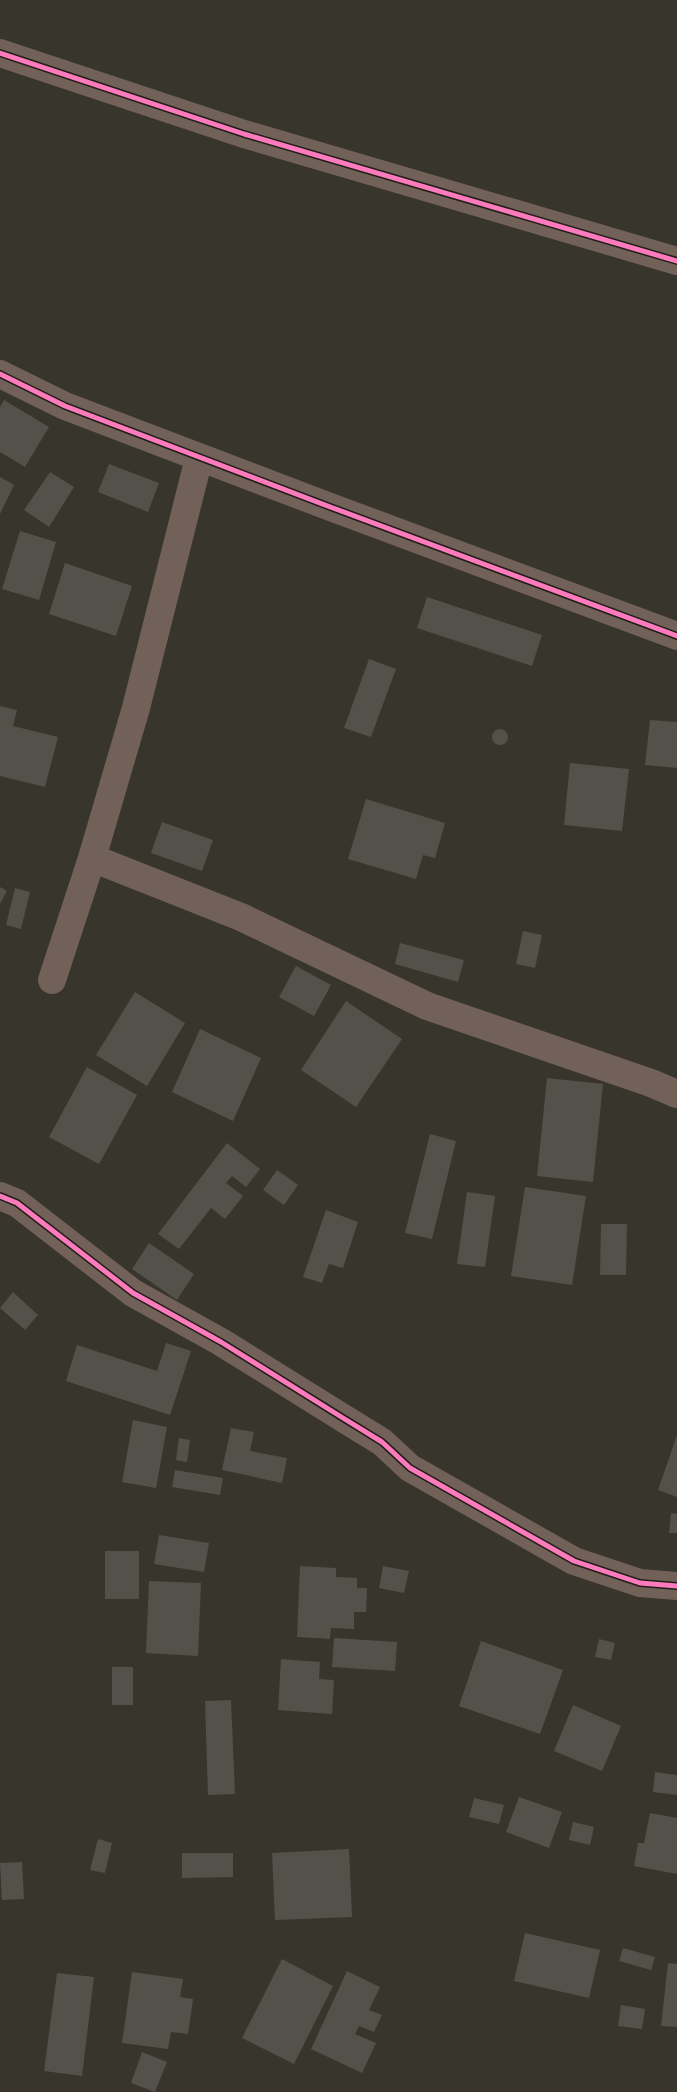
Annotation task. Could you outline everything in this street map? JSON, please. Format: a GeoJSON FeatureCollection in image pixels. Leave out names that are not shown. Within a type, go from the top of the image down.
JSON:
{"type":"FeatureCollection","features":[{"type":"Feature","properties":{"kind":"street"},"geometry":{"type":"LineString","coordinates":[[0,53],[244,134],[677,261]]}},
{"type":"Feature","properties":{"kind":"street"},"geometry":{"type":"LineString","coordinates":[[0,374],[65,406],[199,458],[677,636]]}},
{"type":"Feature","properties":{"kind":"street"},"geometry":{"type":"LineString","coordinates":[[52,980],[92,858],[136,708],[199,458]]}},
{"type":"Feature","properties":{"kind":"street"},"geometry":{"type":"LineString","coordinates":[[92,858],[242,917],[427,1006],[677,1094]]}},
{"type":"Feature","properties":{"kind":"street"},"geometry":{"type":"LineString","coordinates":[[0,1196],[17,1203],[133,1294],[221,1342],[382,1442],[410,1468],[574,1561],[640,1583],[677,1586]]}},
{"type":"Feature","properties":{"kind":"building"},"geometry":{"type":"Polygon","coordinates":[[[4,400],[49,427],[25,467],[0,452],[0,407],[4,400]]]}},
{"type":"Feature","properties":{"kind":"building"},"geometry":{"type":"Polygon","coordinates":[[[109,464],[159,483],[148,512],[98,492],[109,464]]]}},
{"type":"Feature","properties":{"kind":"building"},"geometry":{"type":"Polygon","coordinates":[[[50,472],[74,487],[49,527],[24,510],[50,472]]]}},
{"type":"Feature","properties":{"kind":"building"},"geometry":{"type":"Polygon","coordinates":[[[0,477],[14,485],[0,514],[0,477]]]}},
{"type":"Feature","properties":{"kind":"building"},"geometry":{"type":"Polygon","coordinates":[[[20,531],[56,542],[39,600],[2,589],[20,531]]]}},
{"type":"Feature","properties":{"kind":"building"},"geometry":{"type":"Polygon","coordinates":[[[65,563],[132,586],[116,636],[49,614],[65,563]]]}},
{"type":"Feature","properties":{"kind":"building"},"geometry":{"type":"Polygon","coordinates":[[[427,597],[542,635],[532,666],[417,628],[427,597]]]}},
{"type":"Feature","properties":{"kind":"building"},"geometry":{"type":"Polygon","coordinates":[[[369,659],[396,669],[371,737],[344,728],[369,659]]]}},
{"type":"Feature","properties":{"kind":"building"},"geometry":{"type":"Polygon","coordinates":[[[0,706],[17,710],[13,726],[58,737],[45,787],[0,776],[0,706]]]}},
{"type":"Feature","properties":{"kind":"building"},"geometry":{"type":"Polygon","coordinates":[[[650,720],[677,722],[677,768],[645,765],[650,720]]]}},
{"type":"Feature","properties":{"kind":"building"},"geometry":{"type":"Polygon","coordinates":[[[500,729],[508,737],[500,745],[492,737],[500,729]]]}},
{"type":"Feature","properties":{"kind":"building"},"geometry":{"type":"Polygon","coordinates":[[[570,763],[629,769],[622,831],[564,825],[570,763]]]}},
{"type":"Feature","properties":{"kind":"building"},"geometry":{"type":"Polygon","coordinates":[[[366,799],[445,823],[435,858],[423,855],[416,879],[348,859],[366,799]]]}},
{"type":"Feature","properties":{"kind":"building"},"geometry":{"type":"Polygon","coordinates":[[[162,822],[213,840],[202,871],[151,853],[162,822]]]}},
{"type":"Feature","properties":{"kind":"building"},"geometry":{"type":"Polygon","coordinates":[[[0,887],[7,891],[0,904],[0,887]]]}},
{"type":"Feature","properties":{"kind":"building"},"geometry":{"type":"Polygon","coordinates":[[[15,888],[30,892],[21,929],[6,925],[15,888]]]}},
{"type":"Feature","properties":{"kind":"building"},"geometry":{"type":"Polygon","coordinates":[[[523,931],[542,935],[535,968],[516,964],[523,931]]]}},
{"type":"Feature","properties":{"kind":"building"},"geometry":{"type":"Polygon","coordinates":[[[400,943],[464,960],[458,982],[395,964],[400,943]]]}},
{"type":"Feature","properties":{"kind":"building"},"geometry":{"type":"Polygon","coordinates":[[[296,966],[331,985],[314,1016],[279,997],[296,966]]]}},
{"type":"Feature","properties":{"kind":"building"},"geometry":{"type":"Polygon","coordinates":[[[135,992],[185,1023],[147,1086],[96,1055],[135,992]]]}},
{"type":"Feature","properties":{"kind":"building"},"geometry":{"type":"Polygon","coordinates":[[[346,1001],[402,1039],[356,1107],[301,1070],[346,1001]]]}},
{"type":"Feature","properties":{"kind":"building"},"geometry":{"type":"Polygon","coordinates":[[[200,1029],[261,1058],[233,1121],[172,1092],[200,1029]]]}},
{"type":"Feature","properties":{"kind":"building"},"geometry":{"type":"Polygon","coordinates":[[[87,1067],[137,1095],[99,1164],[49,1137],[87,1067]]]}},
{"type":"Feature","properties":{"kind":"building"},"geometry":{"type":"Polygon","coordinates":[[[547,1078],[603,1084],[593,1182],[537,1176],[547,1078]]]}},
{"type":"Feature","properties":{"kind":"building"},"geometry":{"type":"Polygon","coordinates":[[[430,1134],[456,1141],[432,1239],[405,1233],[430,1134]]]}},
{"type":"Feature","properties":{"kind":"building"},"geometry":{"type":"Polygon","coordinates":[[[227,1143],[260,1169],[246,1187],[232,1176],[226,1183],[243,1196],[225,1219],[211,1208],[179,1249],[158,1234],[227,1143]]]}},
{"type":"Feature","properties":{"kind":"building"},"geometry":{"type":"Polygon","coordinates":[[[277,1170],[298,1185],[284,1205],[263,1190],[277,1170]]]}},
{"type":"Feature","properties":{"kind":"building"},"geometry":{"type":"Polygon","coordinates":[[[525,1187],[586,1196],[572,1285],[511,1276],[525,1187]]]}},
{"type":"Feature","properties":{"kind":"building"},"geometry":{"type":"Polygon","coordinates":[[[467,1192],[495,1196],[485,1267],[457,1264],[467,1192]]]}},
{"type":"Feature","properties":{"kind":"building"},"geometry":{"type":"Polygon","coordinates":[[[326,1210],[358,1222],[343,1268],[329,1264],[322,1283],[303,1277],[326,1210]]]}},
{"type":"Feature","properties":{"kind":"building"},"geometry":{"type":"Polygon","coordinates":[[[601,1224],[627,1224],[626,1275],[600,1275],[601,1224]]]}},
{"type":"Feature","properties":{"kind":"building"},"geometry":{"type":"Polygon","coordinates":[[[149,1243],[194,1274],[177,1300],[132,1269],[149,1243]]]}},
{"type":"Feature","properties":{"kind":"building"},"geometry":{"type":"Polygon","coordinates":[[[13,1292],[38,1315],[25,1330],[0,1308],[13,1292]]]}},
{"type":"Feature","properties":{"kind":"building"},"geometry":{"type":"Polygon","coordinates":[[[166,1343],[191,1351],[170,1415],[66,1381],[77,1345],[157,1371],[166,1343]]]}},
{"type":"Feature","properties":{"kind":"building"},"geometry":{"type":"Polygon","coordinates":[[[133,1420],[167,1427],[156,1488],[122,1482],[133,1420]]]}},
{"type":"Feature","properties":{"kind":"building"},"geometry":{"type":"Polygon","coordinates":[[[231,1428],[254,1432],[250,1451],[287,1458],[282,1483],[222,1470],[231,1428]]]}},
{"type":"Feature","properties":{"kind":"building"},"geometry":{"type":"Polygon","coordinates":[[[677,1435],[677,1497],[658,1490],[677,1435]]]}},
{"type":"Feature","properties":{"kind":"building"},"geometry":{"type":"Polygon","coordinates":[[[179,1438],[190,1440],[187,1462],[176,1460],[179,1438]]]}},
{"type":"Feature","properties":{"kind":"building"},"geometry":{"type":"Polygon","coordinates":[[[175,1470],[223,1478],[220,1495],[172,1487],[175,1470]]]}},
{"type":"Feature","properties":{"kind":"building"},"geometry":{"type":"Polygon","coordinates":[[[671,1513],[677,1514],[677,1533],[669,1533],[671,1513]]]}},
{"type":"Feature","properties":{"kind":"building"},"geometry":{"type":"Polygon","coordinates":[[[159,1535],[209,1543],[204,1572],[154,1564],[159,1535]]]}},
{"type":"Feature","properties":{"kind":"building"},"geometry":{"type":"Polygon","coordinates":[[[105,1551],[139,1551],[139,1599],[105,1599],[105,1551]]]}},
{"type":"Feature","properties":{"kind":"building"},"geometry":{"type":"Polygon","coordinates":[[[300,1566],[336,1568],[336,1577],[357,1578],[357,1588],[367,1588],[366,1612],[354,1612],[354,1629],[331,1628],[330,1639],[297,1637],[300,1566]]]}},
{"type":"Feature","properties":{"kind":"building"},"geometry":{"type":"Polygon","coordinates":[[[383,1566],[409,1571],[404,1593],[379,1588],[383,1566]]]}},
{"type":"Feature","properties":{"kind":"building"},"geometry":{"type":"Polygon","coordinates":[[[149,1581],[201,1583],[198,1656],[146,1653],[149,1581]]]}},
{"type":"Feature","properties":{"kind":"building"},"geometry":{"type":"Polygon","coordinates":[[[334,1638],[397,1642],[395,1671],[332,1667],[334,1638]]]}},
{"type":"Feature","properties":{"kind":"building"},"geometry":{"type":"Polygon","coordinates":[[[599,1639],[615,1643],[611,1660],[595,1657],[599,1639]]]}},
{"type":"Feature","properties":{"kind":"building"},"geometry":{"type":"Polygon","coordinates":[[[481,1641],[563,1670],[540,1734],[459,1706],[481,1641]]]}},
{"type":"Feature","properties":{"kind":"building"},"geometry":{"type":"Polygon","coordinates":[[[281,1659],[320,1662],[319,1679],[334,1680],[332,1714],[278,1710],[281,1659]]]}},
{"type":"Feature","properties":{"kind":"building"},"geometry":{"type":"Polygon","coordinates":[[[112,1667],[133,1667],[133,1705],[112,1705],[112,1667]]]}},
{"type":"Feature","properties":{"kind":"building"},"geometry":{"type":"Polygon","coordinates":[[[231,1700],[235,1794],[208,1795],[205,1701],[231,1700]]]}},
{"type":"Feature","properties":{"kind":"building"},"geometry":{"type":"Polygon","coordinates":[[[573,1705],[621,1726],[602,1771],[554,1751],[573,1705]]]}},
{"type":"Feature","properties":{"kind":"building"},"geometry":{"type":"Polygon","coordinates":[[[655,1772],[677,1775],[677,1795],[653,1792],[655,1772]]]}},
{"type":"Feature","properties":{"kind":"building"},"geometry":{"type":"Polygon","coordinates":[[[519,1797],[562,1812],[549,1848],[506,1832],[519,1797]]]}},
{"type":"Feature","properties":{"kind":"building"},"geometry":{"type":"Polygon","coordinates":[[[474,1798],[504,1805],[499,1824],[469,1817],[474,1798]]]}},
{"type":"Feature","properties":{"kind":"building"},"geometry":{"type":"Polygon","coordinates":[[[650,1813],[677,1818],[677,1874],[634,1866],[638,1843],[644,1843],[650,1813]]]}},
{"type":"Feature","properties":{"kind":"building"},"geometry":{"type":"Polygon","coordinates":[[[573,1822],[594,1827],[590,1845],[569,1840],[573,1822]]]}},
{"type":"Feature","properties":{"kind":"building"},"geometry":{"type":"Polygon","coordinates":[[[98,1839],[112,1843],[105,1873],[90,1870],[98,1839]]]}},
{"type":"Feature","properties":{"kind":"building"},"geometry":{"type":"Polygon","coordinates":[[[349,1849],[352,1917],[275,1920],[272,1853],[349,1849]]]}},
{"type":"Feature","properties":{"kind":"building"},"geometry":{"type":"Polygon","coordinates":[[[182,1853],[233,1853],[233,1877],[182,1878],[182,1853]]]}},
{"type":"Feature","properties":{"kind":"building"},"geometry":{"type":"Polygon","coordinates":[[[22,1862],[24,1899],[2,1900],[0,1863],[22,1862]]]}},
{"type":"Feature","properties":{"kind":"building"},"geometry":{"type":"Polygon","coordinates":[[[525,1933],[600,1950],[589,1998],[514,1981],[525,1933]]]}},
{"type":"Feature","properties":{"kind":"building"},"geometry":{"type":"Polygon","coordinates":[[[623,1948],[655,1957],[651,1970],[619,1961],[623,1948]]]}},
{"type":"Feature","properties":{"kind":"building"},"geometry":{"type":"Polygon","coordinates":[[[282,1959],[333,1986],[294,2064],[242,2038],[282,1959]]]}},
{"type":"Feature","properties":{"kind":"building"},"geometry":{"type":"Polygon","coordinates":[[[668,1963],[677,1964],[677,2027],[661,2026],[668,1963]]]}},
{"type":"Feature","properties":{"kind":"building"},"geometry":{"type":"Polygon","coordinates":[[[347,1971],[380,1987],[369,2010],[382,2015],[374,2032],[359,2026],[355,2034],[376,2043],[362,2073],[311,2049],[347,1971]]]}},
{"type":"Feature","properties":{"kind":"building"},"geometry":{"type":"Polygon","coordinates":[[[132,1972],[183,1979],[180,1997],[193,1999],[188,2034],[171,2032],[168,2049],[122,2043],[132,1972]]]}},
{"type":"Feature","properties":{"kind":"building"},"geometry":{"type":"Polygon","coordinates":[[[57,1973],[94,1977],[82,2076],[44,2071],[57,1973]]]}},
{"type":"Feature","properties":{"kind":"building"},"geometry":{"type":"Polygon","coordinates":[[[621,2005],[645,2009],[642,2029],[618,2026],[621,2005]]]}},
{"type":"Feature","properties":{"kind":"building"},"geometry":{"type":"Polygon","coordinates":[[[142,2052],[167,2062],[155,2092],[131,2083],[142,2052]]]}},
{"type":"Feature","properties":{"kind":"cycle path"},"geometry":{"type":"LineString","coordinates":[[0,53],[244,134],[677,261]]}},
{"type":"Feature","properties":{"kind":"cycle path"},"geometry":{"type":"LineString","coordinates":[[0,374],[65,406],[677,636]]}},
{"type":"Feature","properties":{"kind":"cycle path"},"geometry":{"type":"LineString","coordinates":[[0,1196],[17,1203],[133,1293],[221,1342],[382,1442],[410,1468],[574,1561],[640,1583],[677,1586]]}}]}
